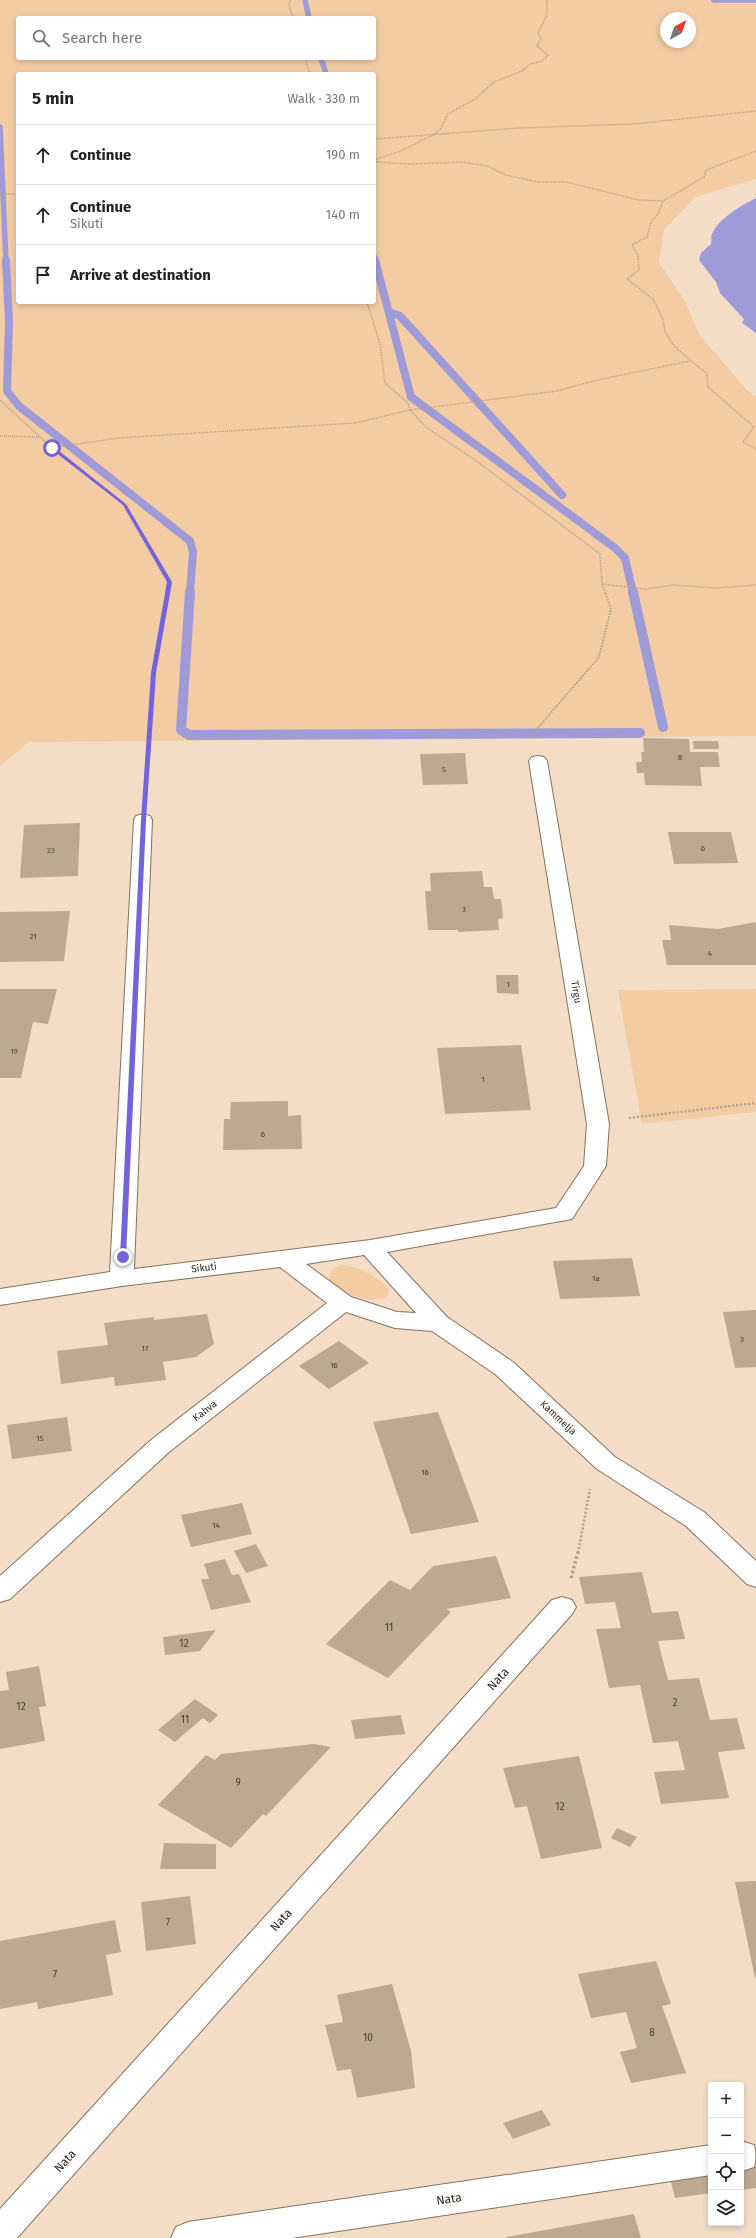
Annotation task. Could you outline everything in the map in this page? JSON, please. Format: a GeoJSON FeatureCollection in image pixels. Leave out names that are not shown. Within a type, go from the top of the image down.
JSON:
{"type":"FeatureCollection","features":[{"type":"Feature","properties":{"kind":"street","name":"Tirgu"},"geometry":{"type":"LineString","coordinates":[[370,1247],[564,1214],[595,1166],[598,1124],[538,761]]}},
{"type":"Feature","properties":{"kind":"street"},"geometry":{"type":"LineString","coordinates":[[122,1278],[143,820]]}},
{"type":"Feature","properties":{"kind":"street"},"geometry":{"type":"LineString","coordinates":[[285,1259],[370,1247]]}},
{"type":"Feature","properties":{"kind":"street","name":"Kammelja"},"geometry":{"type":"LineString","coordinates":[[370,1247],[438,1323],[504,1368],[606,1463],[652,1494],[695,1519],[756,1577]]}},
{"type":"Feature","properties":{"kind":"street"},"geometry":{"type":"LineString","coordinates":[[285,1259],[342,1303],[395,1320],[438,1323]]}},
{"type":"Feature","properties":{"kind":"street","name":"Sikuti"},"geometry":{"type":"LineString","coordinates":[[0,1297],[122,1278],[285,1259]]}},
{"type":"Feature","properties":{"kind":"street","name":"Kahva"},"geometry":{"type":"LineString","coordinates":[[0,1592],[160,1446],[342,1303]]}},
{"type":"Feature","properties":{"kind":"street","name":"Nata"},"geometry":{"type":"LineString","coordinates":[[0,2233],[562,1607]]}},
{"type":"Feature","properties":{"kind":"street","name":"Nata"},"geometry":{"type":"LineString","coordinates":[[188,2238],[708,2160]]}},
{"type":"Feature","properties":{"kind":"path"},"geometry":{"type":"LineString","coordinates":[[290,0],[289,6],[292,16]]}},
{"type":"Feature","properties":{"kind":"path"},"geometry":{"type":"LineString","coordinates":[[376,160],[406,149],[433,135],[440,130],[448,114],[475,99],[494,82],[522,71],[530,64],[542,61],[548,55],[536,46],[540,38],[538,33],[547,15],[547,0]]}},
{"type":"Feature","properties":{"kind":"path"},"geometry":{"type":"LineString","coordinates":[[306,60],[309,72]]}},
{"type":"Feature","properties":{"kind":"path"},"geometry":{"type":"LineString","coordinates":[[376,140],[519,128],[634,124],[756,111]]}},
{"type":"Feature","properties":{"kind":"path"},"geometry":{"type":"LineString","coordinates":[[376,161],[412,164],[462,162],[487,166],[506,175],[538,182],[566,182],[596,188],[639,200],[663,201],[677,195],[692,181],[704,177],[706,170],[726,161],[756,151]]}},
{"type":"Feature","properties":{"kind":"path"},"geometry":{"type":"LineString","coordinates":[[0,194],[16,194]]}},
{"type":"Feature","properties":{"kind":"path"},"geometry":{"type":"LineString","coordinates":[[663,201],[658,214],[651,222],[647,237],[632,245],[638,255],[638,270],[627,279],[654,299],[663,319],[665,332],[675,347],[690,362],[707,374],[708,387],[754,427],[743,442],[756,449]]}},
{"type":"Feature","properties":{"kind":"path"},"geometry":{"type":"LineString","coordinates":[[368,304],[380,344],[385,383],[408,402],[410,410],[426,426],[490,470],[600,554],[602,584],[611,609],[599,657],[536,730]]}},
{"type":"Feature","properties":{"kind":"path"},"geometry":{"type":"LineString","coordinates":[[52,448],[88,444],[118,438],[355,422],[410,410],[557,391],[597,380],[690,362]]}},
{"type":"Feature","properties":{"kind":"path"},"geometry":{"type":"LineString","coordinates":[[0,400],[52,448],[125,505],[169,582],[154,673],[143,820]]}},
{"type":"Feature","properties":{"kind":"path"},"geometry":{"type":"LineString","coordinates":[[0,436],[40,437]]}},
{"type":"Feature","properties":{"kind":"path"},"geometry":{"type":"LineString","coordinates":[[602,584],[645,589],[674,585],[715,588],[756,585]]}},
{"type":"Feature","properties":{"kind":"path"},"geometry":{"type":"LineString","coordinates":[[598,1124],[649,1114],[756,1103]]}},
{"type":"Feature","properties":{"kind":"path"},"geometry":{"type":"LineString","coordinates":[[562,1607],[583,1534],[588,1492],[606,1463]]}},
{"type":"Feature","properties":{"kind":"shaded area"},"geometry":{"type":"Polygon","coordinates":[[[0,0],[756,0],[756,179],[695,197],[664,230],[659,262],[684,300],[701,337],[747,390],[756,397],[756,736],[29,742],[0,766],[0,0]]]}},
{"type":"Feature","properties":{"kind":"shaded area"},"geometry":{"type":"Polygon","coordinates":[[[756,198],[756,333],[742,323],[744,319],[720,293],[716,282],[699,260],[701,253],[711,244],[711,236],[721,221],[738,208],[756,198]]]}},
{"type":"Feature","properties":{"kind":"shaded area"},"geometry":{"type":"Polygon","coordinates":[[[756,989],[756,1112],[642,1124],[618,990],[756,989]]]}},
{"type":"Feature","properties":{"kind":"shaded area"},"geometry":{"type":"Polygon","coordinates":[[[342,1265],[361,1270],[374,1276],[389,1289],[387,1297],[372,1300],[365,1299],[351,1295],[331,1285],[329,1279],[331,1270],[342,1265]]]}},
{"type":"Feature","properties":{"kind":"building"},"geometry":{"type":"Polygon","coordinates":[[[643,738],[689,739],[690,752],[718,752],[720,767],[700,767],[702,786],[645,785],[644,773],[637,773],[636,762],[642,762],[641,752],[644,752],[643,738]]]}},
{"type":"Feature","properties":{"kind":"building"},"geometry":{"type":"Polygon","coordinates":[[[693,741],[718,741],[719,749],[694,749],[693,741]]]}},
{"type":"Feature","properties":{"kind":"building"},"geometry":{"type":"Polygon","coordinates":[[[465,753],[468,784],[423,785],[420,754],[465,753]]]}},
{"type":"Feature","properties":{"kind":"building"},"geometry":{"type":"Polygon","coordinates":[[[80,823],[78,876],[20,878],[24,825],[80,823]]]}},
{"type":"Feature","properties":{"kind":"building"},"geometry":{"type":"Polygon","coordinates":[[[668,832],[731,832],[738,863],[674,864],[668,832]]]}},
{"type":"Feature","properties":{"kind":"building"},"geometry":{"type":"Polygon","coordinates":[[[482,871],[484,887],[492,887],[494,899],[501,899],[503,918],[498,919],[499,930],[458,932],[458,930],[428,930],[425,891],[431,891],[430,873],[482,871]]]}},
{"type":"Feature","properties":{"kind":"building"},"geometry":{"type":"Polygon","coordinates":[[[70,911],[64,961],[0,962],[0,912],[70,911]]]}},
{"type":"Feature","properties":{"kind":"building"},"geometry":{"type":"Polygon","coordinates":[[[756,922],[756,965],[667,965],[662,940],[671,940],[669,925],[718,929],[756,922]]]}},
{"type":"Feature","properties":{"kind":"building"},"geometry":{"type":"Polygon","coordinates":[[[496,975],[518,975],[519,994],[497,993],[496,975]]]}},
{"type":"Feature","properties":{"kind":"building"},"geometry":{"type":"Polygon","coordinates":[[[0,989],[57,989],[48,1024],[33,1022],[21,1078],[0,1078],[0,989]]]}},
{"type":"Feature","properties":{"kind":"building"},"geometry":{"type":"Polygon","coordinates":[[[521,1045],[531,1110],[445,1114],[437,1048],[521,1045]]]}},
{"type":"Feature","properties":{"kind":"building"},"geometry":{"type":"Polygon","coordinates":[[[288,1101],[288,1116],[301,1115],[302,1149],[223,1150],[224,1119],[230,1119],[231,1102],[288,1101]]]}},
{"type":"Feature","properties":{"kind":"building"},"geometry":{"type":"Polygon","coordinates":[[[632,1258],[640,1296],[560,1299],[553,1261],[632,1258]]]}},
{"type":"Feature","properties":{"kind":"building"},"geometry":{"type":"Polygon","coordinates":[[[756,1310],[756,1367],[735,1368],[723,1312],[756,1310]]]}},
{"type":"Feature","properties":{"kind":"building"},"geometry":{"type":"Polygon","coordinates":[[[207,1314],[214,1344],[196,1357],[163,1362],[166,1380],[115,1386],[114,1377],[61,1384],[57,1351],[108,1345],[104,1323],[154,1317],[154,1320],[207,1314]]]}},
{"type":"Feature","properties":{"kind":"building"},"geometry":{"type":"Polygon","coordinates":[[[339,1341],[369,1363],[329,1389],[299,1366],[339,1341]]]}},
{"type":"Feature","properties":{"kind":"building"},"geometry":{"type":"Polygon","coordinates":[[[438,1412],[479,1522],[411,1534],[373,1422],[438,1412]]]}},
{"type":"Feature","properties":{"kind":"building"},"geometry":{"type":"Polygon","coordinates":[[[67,1417],[72,1451],[12,1459],[7,1425],[67,1417]]]}},
{"type":"Feature","properties":{"kind":"building"},"geometry":{"type":"Polygon","coordinates":[[[242,1503],[252,1534],[191,1547],[181,1515],[242,1503]]]}},
{"type":"Feature","properties":{"kind":"building"},"geometry":{"type":"Polygon","coordinates":[[[256,1544],[268,1566],[246,1573],[234,1551],[256,1544]]]}},
{"type":"Feature","properties":{"kind":"building"},"geometry":{"type":"Polygon","coordinates":[[[496,1556],[511,1598],[446,1609],[451,1612],[388,1678],[326,1644],[390,1580],[410,1590],[433,1566],[496,1556]]]}},
{"type":"Feature","properties":{"kind":"building"},"geometry":{"type":"Polygon","coordinates":[[[225,1559],[232,1575],[239,1574],[251,1602],[211,1610],[201,1579],[209,1579],[204,1564],[225,1559]]]}},
{"type":"Feature","properties":{"kind":"building"},"geometry":{"type":"Polygon","coordinates":[[[642,1572],[652,1613],[678,1611],[685,1639],[658,1641],[668,1680],[699,1678],[710,1720],[737,1718],[745,1749],[718,1752],[729,1798],[661,1804],[654,1772],[685,1770],[678,1741],[653,1743],[640,1685],[609,1688],[596,1629],[621,1628],[615,1602],[585,1604],[579,1577],[642,1572]]]}},
{"type":"Feature","properties":{"kind":"building"},"geometry":{"type":"Polygon","coordinates":[[[216,1630],[200,1651],[165,1655],[163,1637],[216,1630]]]}},
{"type":"Feature","properties":{"kind":"building"},"geometry":{"type":"Polygon","coordinates":[[[39,1666],[46,1706],[39,1707],[45,1741],[0,1749],[0,1691],[9,1690],[6,1672],[39,1666]]]}},
{"type":"Feature","properties":{"kind":"building"},"geometry":{"type":"Polygon","coordinates":[[[195,1699],[218,1715],[210,1723],[203,1718],[175,1742],[158,1730],[195,1699]]]}},
{"type":"Feature","properties":{"kind":"building"},"geometry":{"type":"Polygon","coordinates":[[[401,1715],[405,1734],[355,1739],[351,1720],[401,1715]]]}},
{"type":"Feature","properties":{"kind":"building"},"geometry":{"type":"Polygon","coordinates":[[[314,1744],[331,1747],[266,1816],[263,1814],[231,1848],[158,1805],[206,1755],[215,1760],[221,1754],[314,1744]]]}},
{"type":"Feature","properties":{"kind":"building"},"geometry":{"type":"Polygon","coordinates":[[[579,1756],[602,1848],[541,1859],[527,1806],[515,1808],[503,1768],[579,1756]]]}},
{"type":"Feature","properties":{"kind":"building"},"geometry":{"type":"Polygon","coordinates":[[[617,1828],[637,1837],[630,1847],[611,1838],[617,1828]]]}},
{"type":"Feature","properties":{"kind":"building"},"geometry":{"type":"Polygon","coordinates":[[[164,1843],[216,1844],[216,1869],[160,1869],[164,1843]]]}},
{"type":"Feature","properties":{"kind":"building"},"geometry":{"type":"Polygon","coordinates":[[[756,1881],[756,1978],[755,1978],[735,1882],[756,1881]]]}},
{"type":"Feature","properties":{"kind":"building"},"geometry":{"type":"Polygon","coordinates":[[[190,1896],[196,1944],[146,1951],[141,1902],[190,1896]]]}},
{"type":"Feature","properties":{"kind":"building"},"geometry":{"type":"Polygon","coordinates":[[[115,1920],[121,1952],[106,1955],[113,1995],[38,2009],[37,2002],[0,2009],[0,1941],[115,1920]]]}},
{"type":"Feature","properties":{"kind":"building"},"geometry":{"type":"Polygon","coordinates":[[[656,1961],[671,2004],[662,2006],[686,2073],[631,2083],[620,2052],[637,2048],[626,2012],[591,2018],[578,1974],[656,1961]]]}},
{"type":"Feature","properties":{"kind":"building"},"geometry":{"type":"Polygon","coordinates":[[[392,1984],[411,2051],[415,2088],[357,2098],[351,2069],[337,2071],[325,2025],[343,2022],[337,1995],[392,1984]]]}},
{"type":"Feature","properties":{"kind":"building"},"geometry":{"type":"Polygon","coordinates":[[[542,2110],[551,2125],[513,2139],[503,2123],[542,2110]]]}},
{"type":"Feature","properties":{"kind":"building"},"geometry":{"type":"Polygon","coordinates":[[[756,2166],[756,2188],[744,2190],[744,2168],[756,2166]]]}},
{"type":"Feature","properties":{"kind":"building"},"geometry":{"type":"Polygon","coordinates":[[[708,2172],[708,2193],[675,2198],[670,2178],[708,2172]]]}},
{"type":"Feature","properties":{"kind":"building"},"geometry":{"type":"Polygon","coordinates":[[[634,2214],[641,2238],[506,2238],[506,2237],[634,2214]]]}},
{"type":"Feature","properties":{"kind":"waterway"},"geometry":{"type":"LineString","coordinates":[[305,0],[309,16]]}},
{"type":"Feature","properties":{"kind":"waterway"},"geometry":{"type":"LineString","coordinates":[[714,0],[756,0]]}},
{"type":"Feature","properties":{"kind":"waterway"},"geometry":{"type":"LineString","coordinates":[[322,60],[325,72]]}},
{"type":"Feature","properties":{"kind":"waterway"},"geometry":{"type":"LineString","coordinates":[[0,127],[6,261]]}},
{"type":"Feature","properties":{"kind":"waterway"},"geometry":{"type":"LineString","coordinates":[[6,260],[9,322],[7,391],[19,406],[190,541],[193,552],[190,593]]}},
{"type":"Feature","properties":{"kind":"waterway"},"geometry":{"type":"LineString","coordinates":[[376,264],[411,397],[615,548],[625,558],[633,593]]}},
{"type":"Feature","properties":{"kind":"waterway"},"geometry":{"type":"LineString","coordinates":[[389,312],[400,316],[562,495]]}},
{"type":"Feature","properties":{"kind":"waterway"},"geometry":{"type":"LineString","coordinates":[[190,592],[181,730],[189,735],[640,733]]}},
{"type":"Feature","properties":{"kind":"waterway"},"geometry":{"type":"LineString","coordinates":[[633,592],[663,727]]}},
{"type":"Feature","properties":{"kind":"route"},"geometry":{"type":"LineString","coordinates":[[52,448],[125,505],[169,582],[154,673],[143,820],[123,1257]]}}]}
